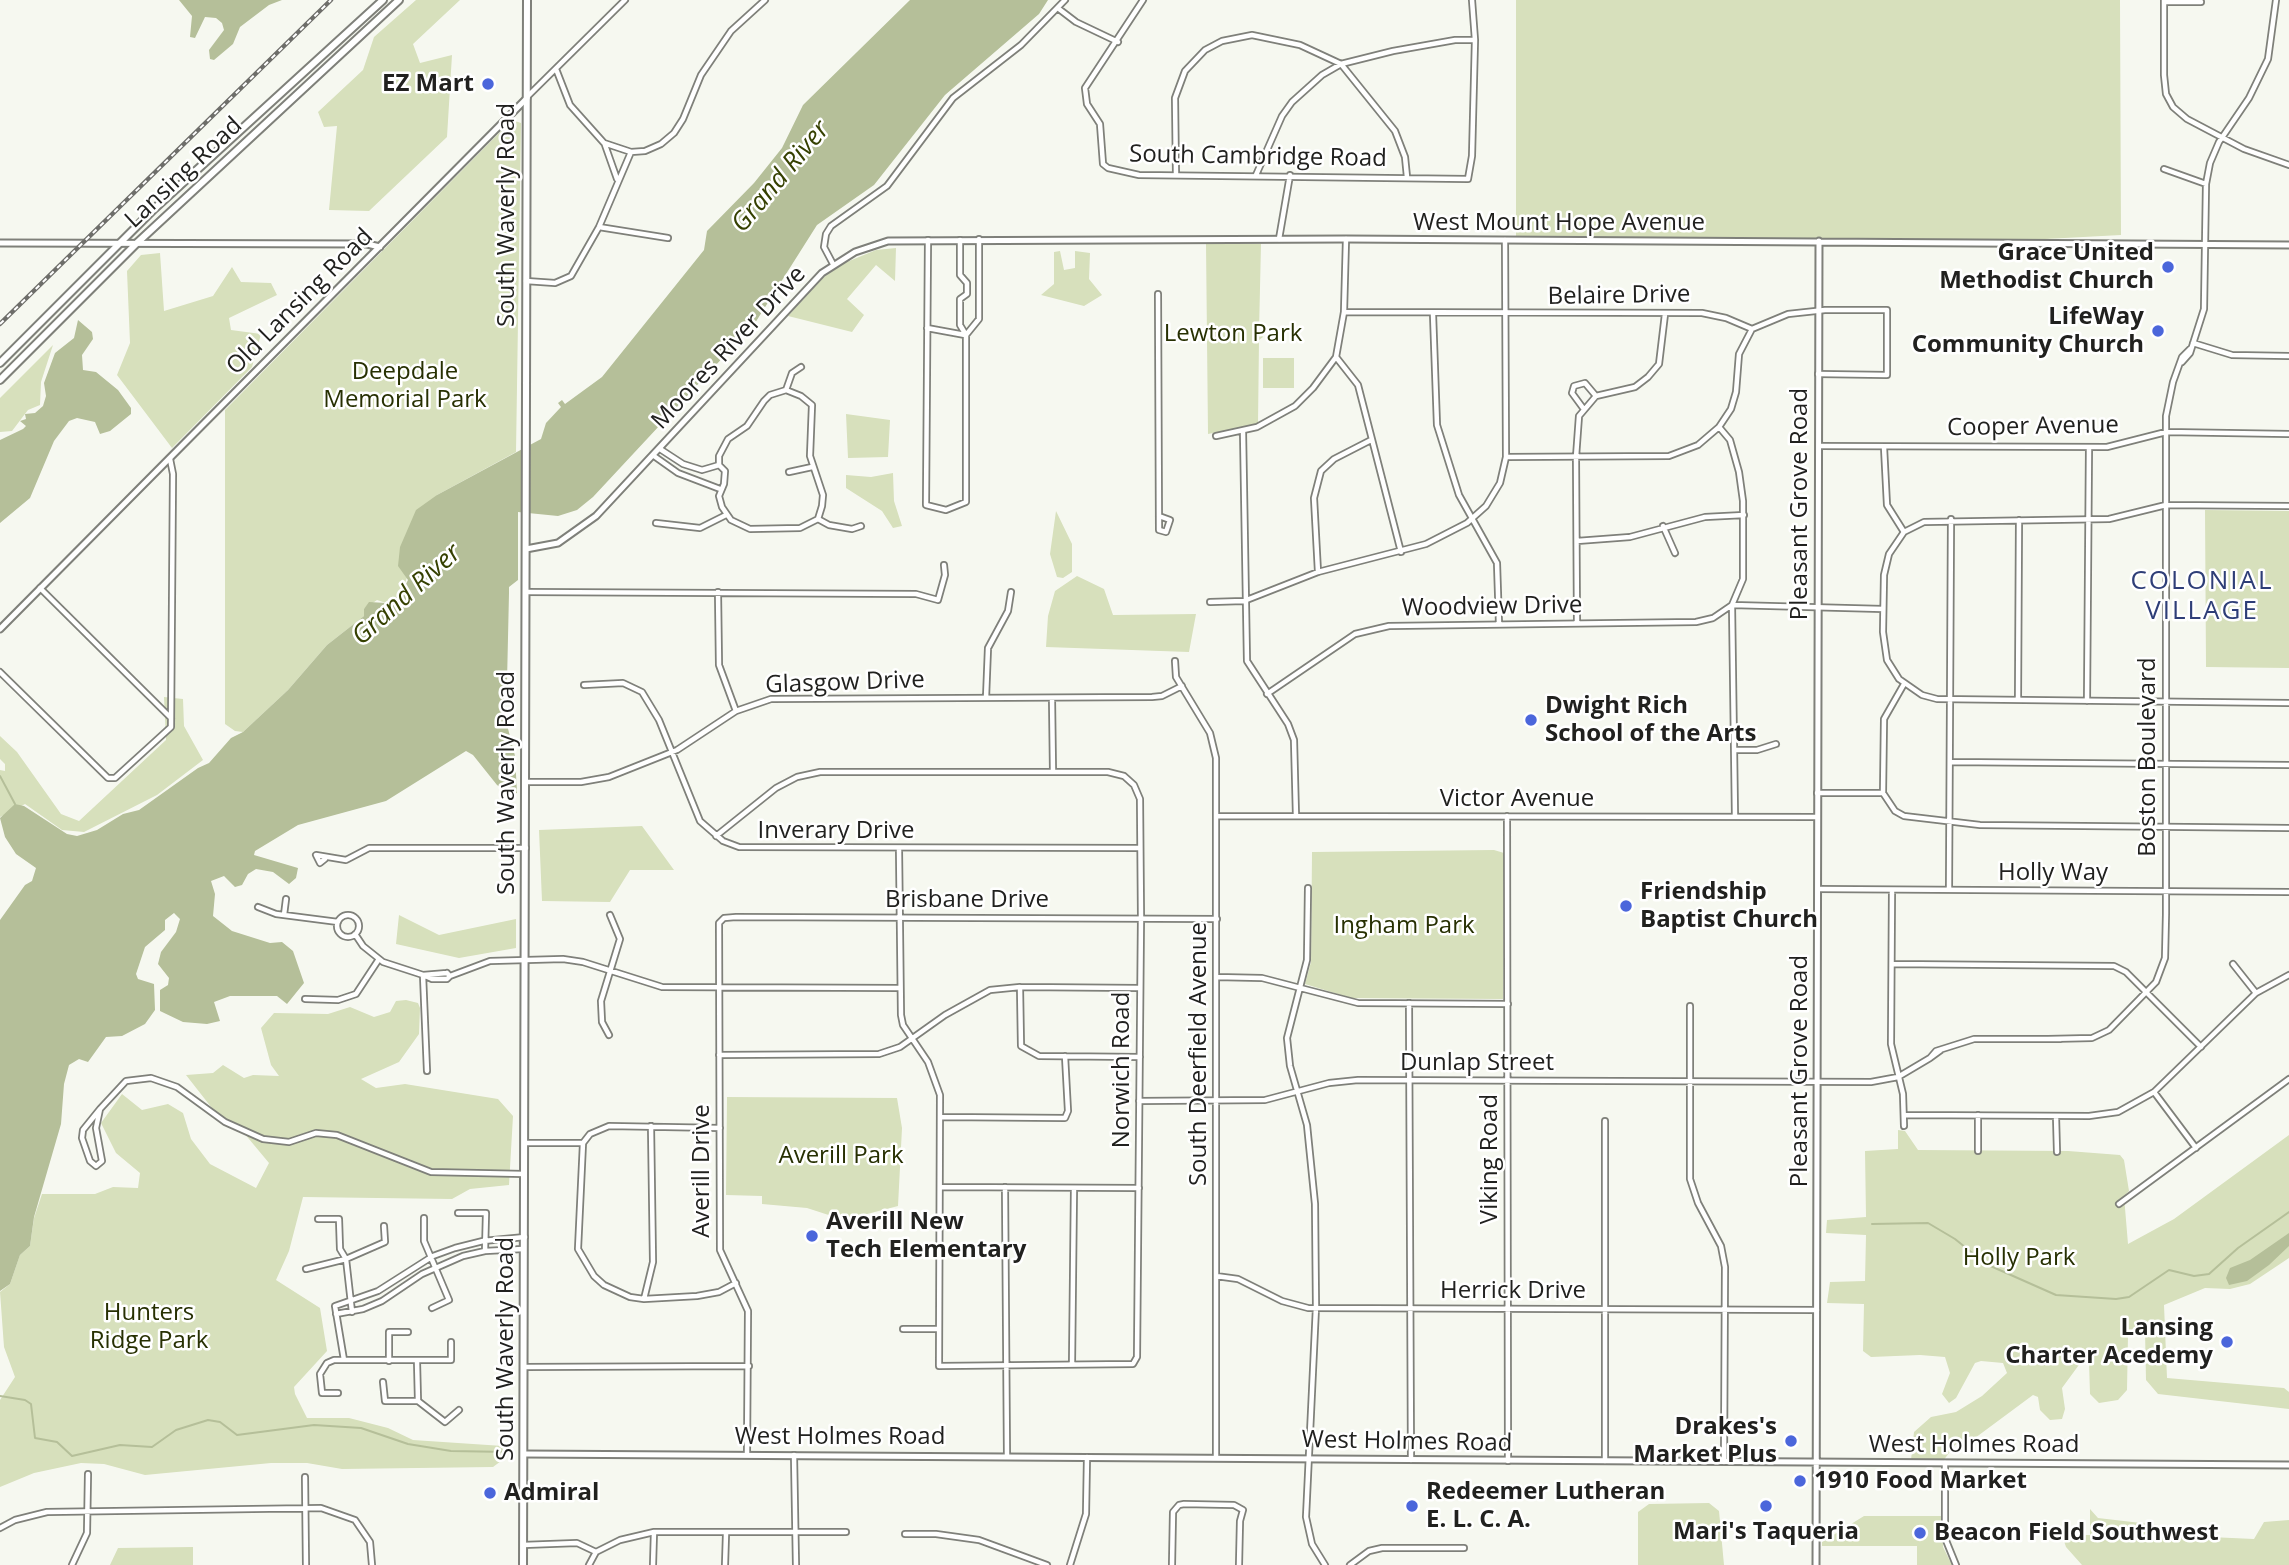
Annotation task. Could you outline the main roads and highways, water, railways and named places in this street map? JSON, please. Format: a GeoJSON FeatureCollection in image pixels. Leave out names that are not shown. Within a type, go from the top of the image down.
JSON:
{"type":"FeatureCollection","features":[{"type":"Feature","properties":{"kind":"main road","name":"Lansing Road"},"geometry":{"type":"LineString","coordinates":[[0,363],[119,244],[383,0]]}},
{"type":"Feature","properties":{"kind":"main road","name":"Lansing Road"},"geometry":{"type":"LineString","coordinates":[[0,380],[136,243],[399,0]]}},
{"type":"Feature","properties":{"kind":"main road","name":"South Waverly Road"},"geometry":{"type":"LineString","coordinates":[[523,1565],[527,848],[527,0]]}},
{"type":"Feature","properties":{"kind":"water"},"geometry":{"type":"Polygon","coordinates":[[[179,0],[282,0],[269,5],[240,27],[233,44],[214,60],[210,59],[209,50],[224,30],[222,23],[216,18],[205,17],[195,38],[190,37],[192,16],[179,0]]]}},
{"type":"Feature","properties":{"kind":"water","name":"Grand River"},"geometry":{"type":"Polygon","coordinates":[[[910,0],[1048,0],[1039,14],[945,95],[874,185],[817,225],[755,323],[593,497],[577,510],[558,516],[518,512],[518,580],[509,587],[507,682],[511,689],[504,689],[504,713],[515,756],[517,793],[511,795],[497,785],[473,755],[466,751],[386,801],[298,825],[255,851],[254,855],[298,868],[296,878],[289,884],[273,872],[256,869],[248,874],[242,885],[235,887],[224,876],[211,881],[215,894],[213,916],[232,931],[270,943],[282,942],[293,951],[304,983],[287,1004],[277,996],[230,996],[214,1002],[220,1021],[207,1024],[183,1022],[160,1011],[160,990],[168,985],[169,978],[158,964],[161,952],[176,932],[180,919],[174,913],[165,920],[165,930],[145,947],[136,974],[138,979],[154,984],[155,1010],[145,1024],[122,1036],[106,1037],[88,1062],[79,1059],[69,1065],[64,1084],[61,1124],[34,1217],[30,1246],[20,1255],[10,1284],[0,1291],[0,920],[25,885],[32,881],[36,868],[16,854],[5,837],[0,818],[15,804],[24,806],[67,834],[77,836],[97,830],[123,814],[139,810],[209,763],[231,738],[243,732],[288,690],[327,645],[364,616],[364,609],[369,602],[386,603],[401,594],[408,580],[398,566],[400,547],[416,510],[437,495],[541,439],[546,423],[561,407],[558,403],[562,400],[565,404],[602,377],[704,250],[707,231],[754,183],[782,148],[803,105],[910,0]]]}},
{"type":"Feature","properties":{"kind":"water"},"geometry":{"type":"Polygon","coordinates":[[[78,320],[92,332],[93,339],[82,355],[83,370],[96,372],[118,390],[131,408],[131,414],[110,431],[100,434],[95,422],[77,418],[69,421],[54,441],[30,498],[0,523],[0,440],[23,429],[26,426],[20,421],[26,419],[25,414],[35,413],[43,406],[46,396],[44,383],[55,353],[74,338],[78,320]]]}},
{"type":"Feature","properties":{"kind":"water"},"geometry":{"type":"Polygon","coordinates":[[[2289,1233],[2289,1246],[2269,1265],[2247,1281],[2229,1285],[2226,1278],[2230,1268],[2250,1260],[2289,1233]]]}},
{"type":"Feature","properties":{"kind":"waterway"},"geometry":{"type":"LineString","coordinates":[[0,776],[15,804]]}},
{"type":"Feature","properties":{"kind":"waterway"},"geometry":{"type":"LineString","coordinates":[[1872,1224],[1928,1223],[1955,1239],[1986,1264],[2056,1295],[2116,1299],[2129,1297],[2169,1270],[2194,1276],[2209,1274],[2238,1248],[2289,1212]]}},
{"type":"Feature","properties":{"kind":"waterway"},"geometry":{"type":"LineString","coordinates":[[0,1396],[25,1400],[31,1404],[35,1438],[57,1442],[72,1456],[120,1445],[152,1447],[176,1430],[208,1420],[220,1422],[237,1435],[314,1425],[361,1428],[408,1444],[451,1451],[509,1452]]}},
{"type":"Feature","properties":{"kind":"railway"},"geometry":{"type":"LineString","coordinates":[[0,324],[331,0]]}},
{"type":"Feature","properties":{"kind":"place","name":"EZ Mart"},"geometry":{"type":"Point","coordinates":[488,84]}},
{"type":"Feature","properties":{"kind":"place","name":"Grace United Methodist Church"},"geometry":{"type":"Point","coordinates":[2168,267]}},
{"type":"Feature","properties":{"kind":"place","name":"LifeWay Community Church"},"geometry":{"type":"Point","coordinates":[2158,331]}},
{"type":"Feature","properties":{"kind":"place","name":"Dwight Rich School of the Arts"},"geometry":{"type":"Point","coordinates":[1531,720]}},
{"type":"Feature","properties":{"kind":"place","name":"Friendship Baptist Church"},"geometry":{"type":"Point","coordinates":[1626,906]}},
{"type":"Feature","properties":{"kind":"place","name":"Averill New Tech Elementary"},"geometry":{"type":"Point","coordinates":[812,1236]}},
{"type":"Feature","properties":{"kind":"place","name":"Lansing Charter Acedemy"},"geometry":{"type":"Point","coordinates":[2227,1342]}},
{"type":"Feature","properties":{"kind":"place","name":"Drakes's Market Plus"},"geometry":{"type":"Point","coordinates":[1791,1441]}},
{"type":"Feature","properties":{"kind":"place","name":"1910 Food Market"},"geometry":{"type":"Point","coordinates":[1800,1481]}},
{"type":"Feature","properties":{"kind":"place","name":"Admiral"},"geometry":{"type":"Point","coordinates":[490,1493]}},
{"type":"Feature","properties":{"kind":"place","name":"Redeemer Lutheran E. L. C. A."},"geometry":{"type":"Point","coordinates":[1412,1506]}},
{"type":"Feature","properties":{"kind":"place","name":"Mari's Taqueria"},"geometry":{"type":"Point","coordinates":[1766,1506]}},
{"type":"Feature","properties":{"kind":"place","name":"Beacon Field Southwest"},"geometry":{"type":"Point","coordinates":[1920,1533]}},
{"type":"Feature","properties":{"kind":"district","name":"COLONIAL VILLAGE"},"geometry":{"type":"Point","coordinates":[2202,597]}},
{"type":"Feature","properties":{"kind":"park label","name":"Lewton Park"},"geometry":{"type":"Point","coordinates":[1233,334]}},
{"type":"Feature","properties":{"kind":"park label","name":"Deepdale Memorial Park"},"geometry":{"type":"Point","coordinates":[405,386]}},
{"type":"Feature","properties":{"kind":"park label","name":"Ingham Park"},"geometry":{"type":"Point","coordinates":[1404,926]}},
{"type":"Feature","properties":{"kind":"park label","name":"Averill Park"},"geometry":{"type":"Point","coordinates":[841,1156]}},
{"type":"Feature","properties":{"kind":"park label","name":"Holly Park"},"geometry":{"type":"Point","coordinates":[2019,1258]}},
{"type":"Feature","properties":{"kind":"park label","name":"Hunters Ridge Park"},"geometry":{"type":"Point","coordinates":[149,1327]}}]}
